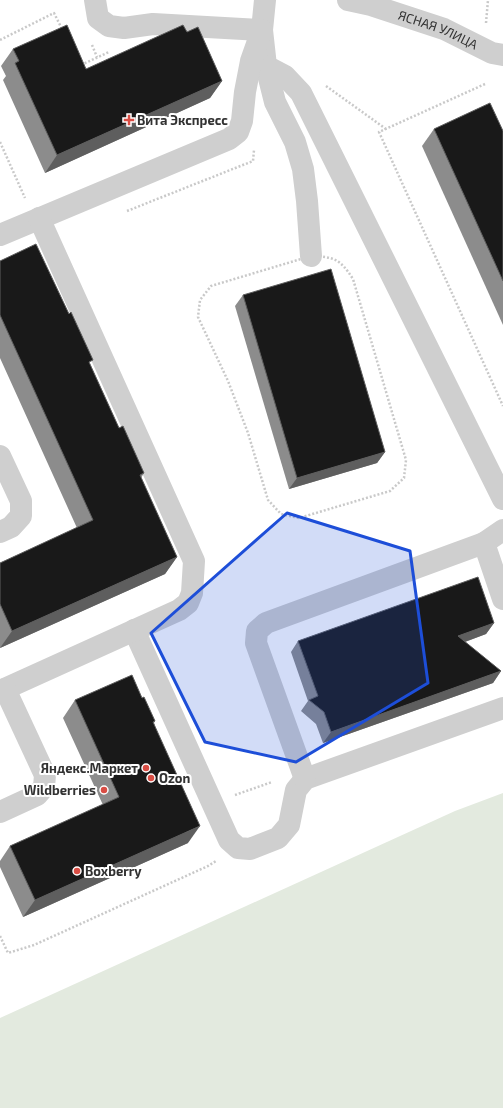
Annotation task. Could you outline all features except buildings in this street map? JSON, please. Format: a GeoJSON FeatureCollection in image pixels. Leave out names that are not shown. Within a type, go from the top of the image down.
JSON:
{"type":"FeatureCollection","features":[{"type":"Feature","properties":{"kind":"street"},"geometry":{"type":"LineString","coordinates":[[95,0],[98,18],[108,26],[124,28],[153,24],[262,30]]}},
{"type":"Feature","properties":{"kind":"street"},"geometry":{"type":"LineString","coordinates":[[264,0],[262,30],[266,66],[275,102],[295,142],[303,169],[311,256]]}},
{"type":"Feature","properties":{"kind":"street","name":"ЯСНАЯ УЛИЦА"},"geometry":{"type":"LineString","coordinates":[[348,0],[372,2],[444,29],[492,52],[503,55]]}},
{"type":"Feature","properties":{"kind":"street"},"geometry":{"type":"LineString","coordinates":[[0,235],[229,140],[238,132],[242,121],[245,92],[251,61],[262,30]]}},
{"type":"Feature","properties":{"kind":"street"},"geometry":{"type":"LineString","coordinates":[[266,66],[284,76],[301,93],[503,499]]}},
{"type":"Feature","properties":{"kind":"street"},"geometry":{"type":"LineString","coordinates":[[0,812],[38,795],[44,786],[45,781],[45,775],[3,690],[179,610],[188,603],[192,593],[194,561],[37,219]]}},
{"type":"Feature","properties":{"kind":"street"},"geometry":{"type":"LineString","coordinates":[[0,456],[21,501],[21,516],[11,527],[0,532]]}},
{"type":"Feature","properties":{"kind":"street"},"geometry":{"type":"LineString","coordinates":[[134,630],[229,840],[238,848],[250,849],[278,838],[289,825],[296,790],[303,775],[256,643],[257,632],[266,623],[484,543],[503,530]]}},
{"type":"Feature","properties":{"kind":"street"},"geometry":{"type":"LineString","coordinates":[[484,543],[503,598]]}},
{"type":"Feature","properties":{"kind":"street"},"geometry":{"type":"LineString","coordinates":[[303,775],[503,708]]}},
{"type":"Feature","properties":{"kind":"path"},"geometry":{"type":"LineString","coordinates":[[485,28],[488,0]]}},
{"type":"Feature","properties":{"kind":"path"},"geometry":{"type":"LineString","coordinates":[[0,40],[54,13]]}},
{"type":"Feature","properties":{"kind":"path"},"geometry":{"type":"LineString","coordinates":[[485,84],[379,132],[503,406]]}},
{"type":"Feature","properties":{"kind":"path"},"geometry":{"type":"LineString","coordinates":[[0,142],[37,219]]}},
{"type":"Feature","properties":{"kind":"path"},"geometry":{"type":"LineString","coordinates":[[311,256],[328,256],[343,265],[353,279],[406,460],[404,478],[390,491],[299,518],[282,514],[268,500],[248,433],[228,381],[198,317],[200,300],[211,286],[311,256]]}},
{"type":"Feature","properties":{"kind":"path"},"geometry":{"type":"LineString","coordinates":[[212,803],[303,775]]}},
{"type":"Feature","properties":{"kind":"path"},"geometry":{"type":"LineString","coordinates":[[0,936],[8,954],[34,945],[208,866],[238,848]]}},
{"type":"Feature","properties":{"kind":"highlighted area"},"geometry":{"type":"Polygon","coordinates":[[[287,513],[410,551],[428,683],[296,762],[205,742],[151,633],[287,513]]]}},
{"type":"Feature","properties":{"kind":"shaded area"},"geometry":{"type":"Polygon","coordinates":[[[503,793],[503,1108],[0,1108],[0,1018],[455,811],[503,793]]]}},
{"type":"Feature","properties":{"kind":"place","name":"Вита Экспресс"},"geometry":{"type":"Point","coordinates":[129,120]}},
{"type":"Feature","properties":{"kind":"place","name":"Яндекс.Маркет"},"geometry":{"type":"Point","coordinates":[146,768]}},
{"type":"Feature","properties":{"kind":"place","name":"Ozon"},"geometry":{"type":"Point","coordinates":[151,778]}},
{"type":"Feature","properties":{"kind":"place","name":"Wildberries"},"geometry":{"type":"Point","coordinates":[104,790]}},
{"type":"Feature","properties":{"kind":"place","name":"Boxberry"},"geometry":{"type":"Point","coordinates":[77,871]}}]}
